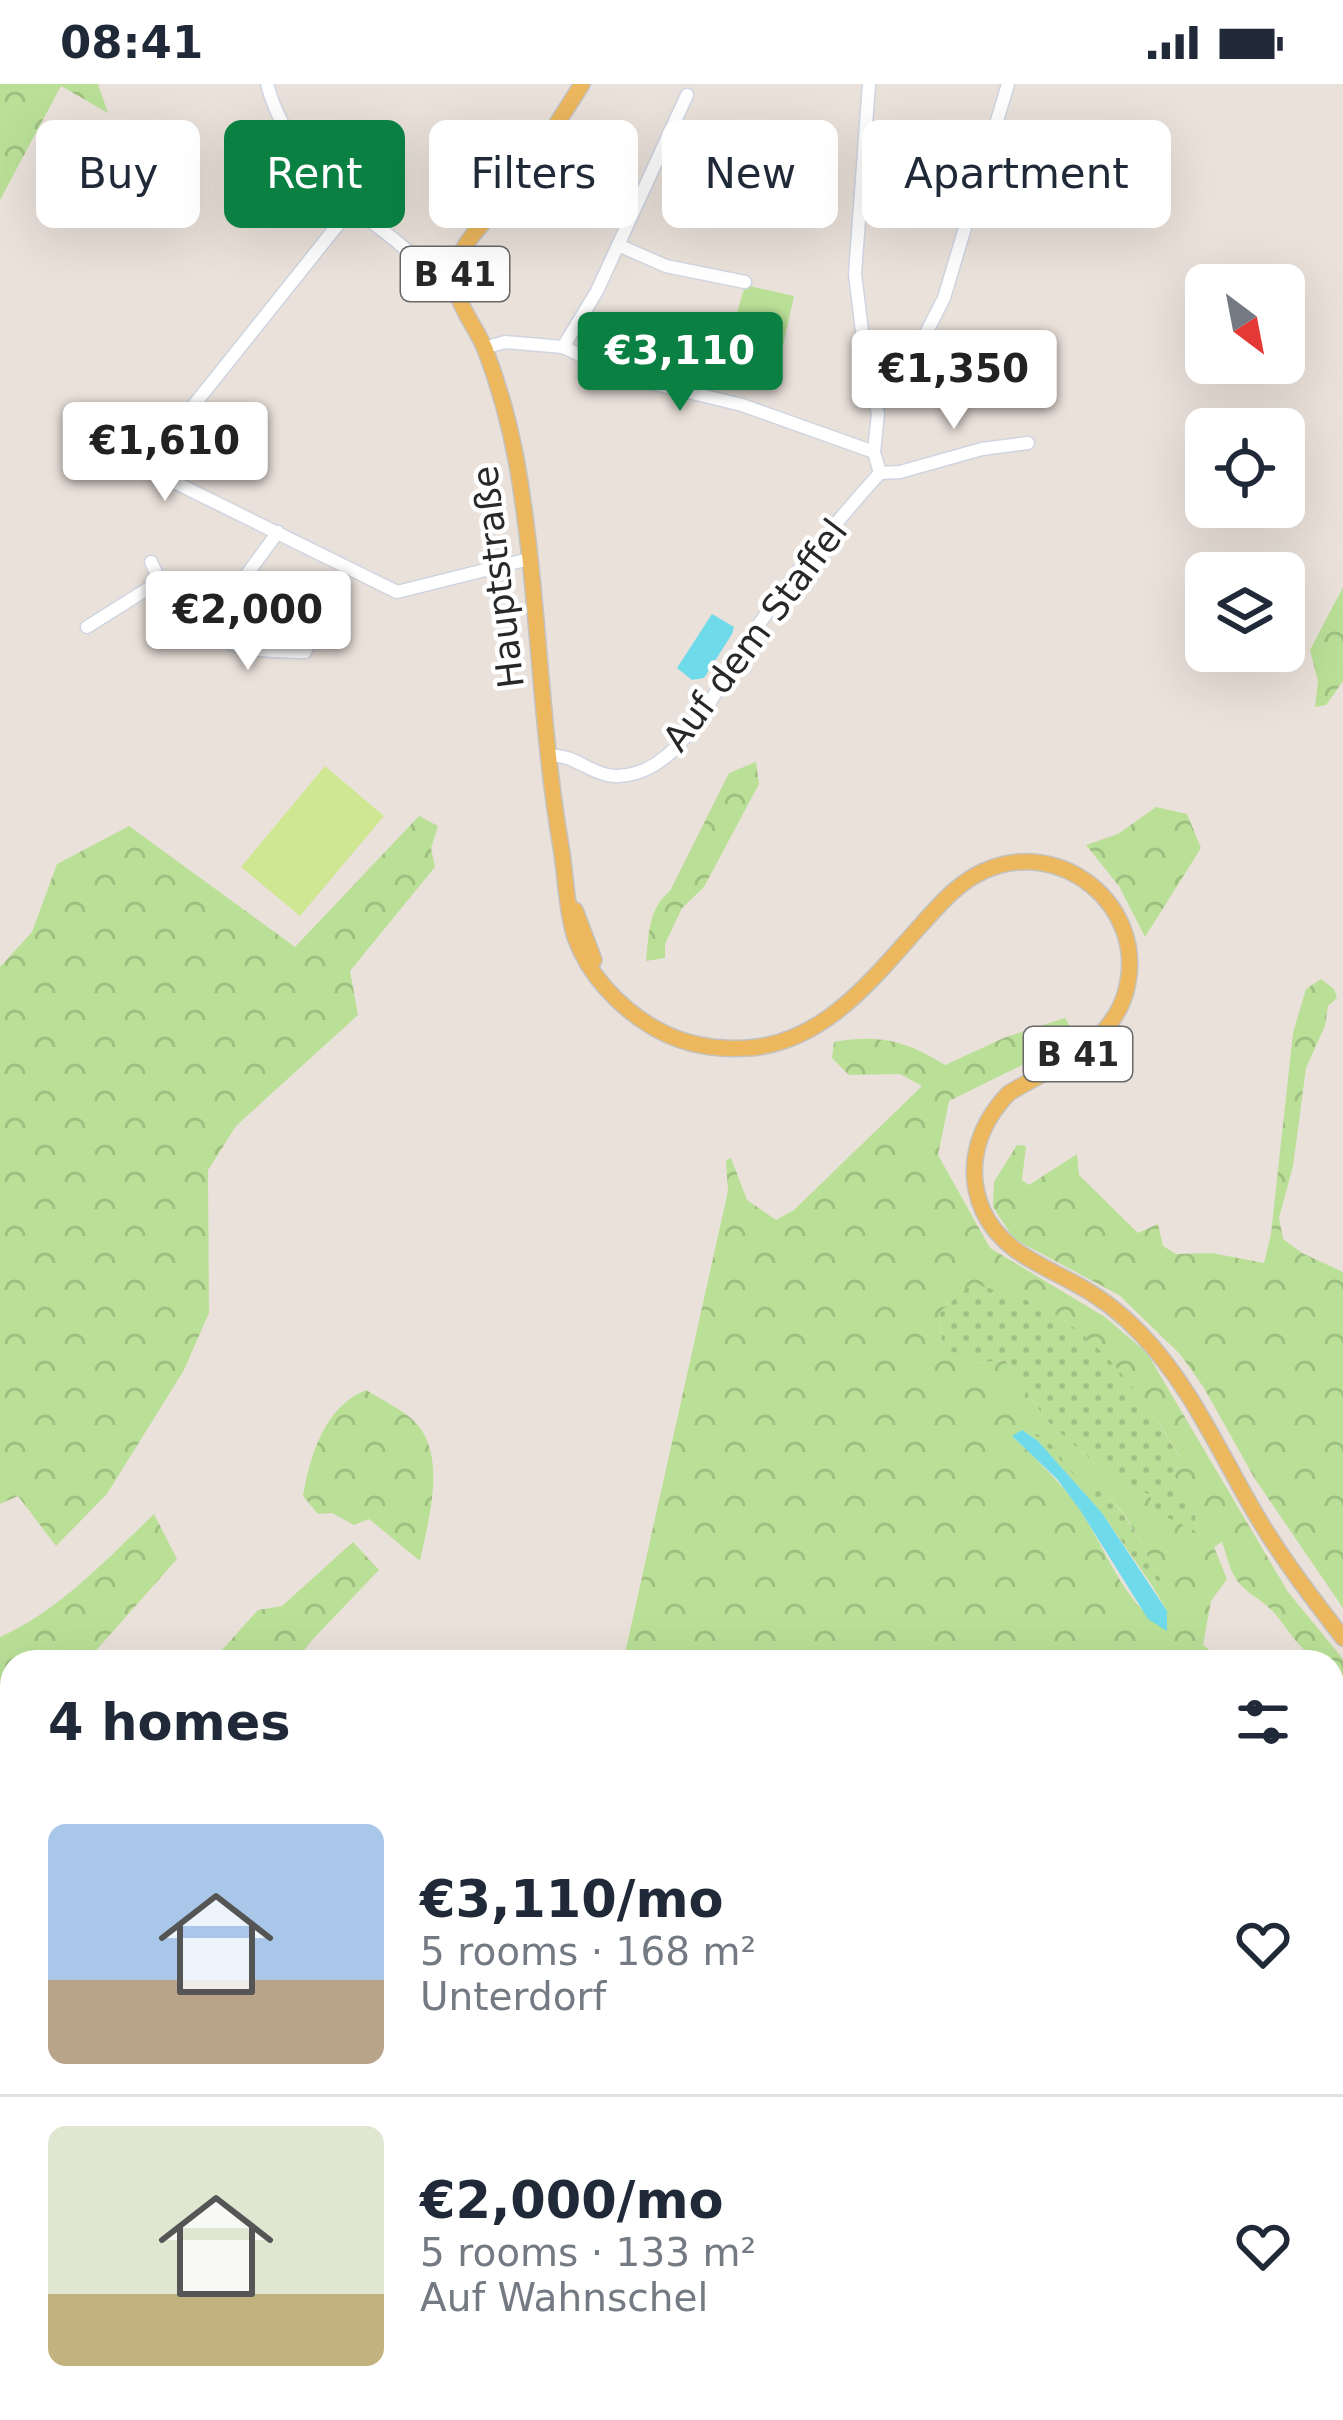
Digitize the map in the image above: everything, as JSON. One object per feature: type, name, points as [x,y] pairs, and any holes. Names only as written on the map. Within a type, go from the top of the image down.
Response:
[{"type":"main road","name":"B 41","points":[[455,276],[464,250],[514,188],[581,84]]},
{"type":"main road","name":"Hauptstraße","points":[[455,276],[460,301],[484,348],[516,458],[569,896],[577,941],[608,990],[632,1014],[667,1034],[715,1048],[758,1047],[800,1035],[834,1015],[939,905],[988,869],[1042,862],[1091,883],[1116,910],[1129,944],[1124,999],[1095,1041],[998,1105],[976,1149],[979,1198],[992,1226],[1012,1248],[1112,1307],[1158,1352],[1274,1543],[1343,1638]]},
{"type":"street","points":[[267,84],[283,120]]},
{"type":"street","points":[[869,84],[855,266],[864,355],[876,404],[874,452],[880,473],[1028,443]]},
{"type":"street","points":[[876,404],[922,341],[944,298],[1008,84]]},
{"type":"street","points":[[563,347],[618,245],[687,94]]},
{"type":"street","points":[[335,228],[154,457],[160,475],[397,592],[529,559]]},
{"type":"street","points":[[379,228],[429,268],[455,276]]},
{"type":"street","points":[[618,245],[666,266],[745,282]]},
{"type":"street","points":[[484,348],[506,343],[563,347],[626,377],[742,405],[874,452]]},
{"type":"street","name":"Auf dem Staffel","points":[[549,756],[567,757],[588,770],[620,776],[646,770],[664,757],[689,731],[749,638],[880,473]]},
{"type":"street","points":[[278,532],[206,630],[220,640],[254,650],[305,652],[312,635]]},
{"type":"street","points":[[151,562],[160,581],[209,626]]},
{"type":"street","points":[[87,627],[160,581]]},
{"type":"green space","points":[[0,84],[98,84],[108,113],[61,86],[43,120],[36,120],[36,133],[0,200]]},
{"type":"green space","points":[[745,285],[794,296],[783,345],[731,334]]},
{"type":"green space","points":[[1343,587],[1343,681],[1326,705],[1315,707],[1318,681],[1310,650]]},
{"type":"green space","points":[[756,762],[759,784],[704,887],[682,908],[665,944],[665,958],[646,961],[654,914],[729,773]]},
{"type":"green space","points":[[325,766],[384,816],[300,916],[241,867]]},
{"type":"green space","points":[[1156,807],[1187,814],[1201,848],[1145,937],[1119,886],[1086,845],[1118,834]]},
{"type":"green space","points":[[419,816],[438,826],[431,848],[435,867],[350,971],[358,1015],[236,1126],[208,1170],[209,1313],[184,1370],[107,1494],[56,1546],[18,1496],[0,1504],[0,967],[32,932],[57,864],[129,826],[295,947]]},
{"type":"green space","points":[[1321,979],[1337,998],[1328,1006],[1325,1026],[1306,1068],[1293,1166],[1279,1218],[1283,1239],[1343,1272],[1343,1608],[1255,1479],[1180,1354],[1119,1295],[1014,1239],[993,1207],[994,1182],[1017,1145],[1026,1146],[1022,1180],[1029,1185],[1077,1154],[1079,1175],[1138,1233],[1158,1224],[1163,1246],[1176,1254],[1212,1253],[1264,1263],[1293,1033],[1306,989]]},
{"type":"green space","points":[[1065,1018],[1077,1038],[949,1101],[938,1155],[990,1248],[1105,1317],[1147,1353],[1288,1592],[1336,1650],[1303,1649],[1274,1613],[1239,1583],[1222,1542],[1214,1547],[1227,1579],[1211,1601],[1203,1645],[1209,1650],[626,1650],[728,1191],[726,1160],[731,1158],[747,1200],[776,1220],[794,1210],[922,1086],[900,1074],[849,1075],[832,1058],[834,1042],[892,1041],[945,1065],[1006,1037]],"holes":[[[972,1283],[1043,1307],[1085,1336],[1153,1414],[1180,1457],[1174,1475],[1196,1512],[1195,1531],[1154,1511],[1150,1495],[1112,1479],[1046,1420],[1005,1360],[977,1363],[942,1347],[940,1312]],[[1022,1430],[1051,1445],[1078,1479],[1104,1493],[1122,1512],[1163,1583],[1153,1587],[1167,1611],[1167,1630],[1138,1606],[1071,1497],[1013,1437]]]},
{"type":"green space","points":[[972,1282],[1017,1296],[1065,1320],[1122,1373],[1180,1458],[1174,1475],[1196,1512],[1195,1532],[1154,1511],[1150,1495],[1112,1479],[1046,1420],[1005,1360],[977,1363],[942,1348],[940,1312]]},
{"type":"green space","points":[[366,1390],[415,1422],[431,1452],[433,1489],[420,1561],[369,1519],[354,1525],[332,1513],[318,1514],[303,1496],[315,1449],[330,1420]]},
{"type":"green space","points":[[1022,1430],[1042,1437],[1084,1483],[1110,1498],[1164,1584],[1153,1587],[1102,1513],[1038,1441]]},
{"type":"green space","points":[[154,1514],[177,1559],[96,1650],[0,1650],[0,1637],[42,1613]]},
{"type":"green space","points":[[353,1542],[379,1570],[304,1650],[222,1650],[258,1610],[282,1606]]},
{"type":"water","points":[[712,614],[734,627],[732,634],[704,678],[692,680],[677,668]]},
{"type":"water","points":[[1022,1430],[1038,1441],[1102,1513],[1167,1611],[1167,1631],[1148,1619],[1057,1479],[1012,1436]]}]
